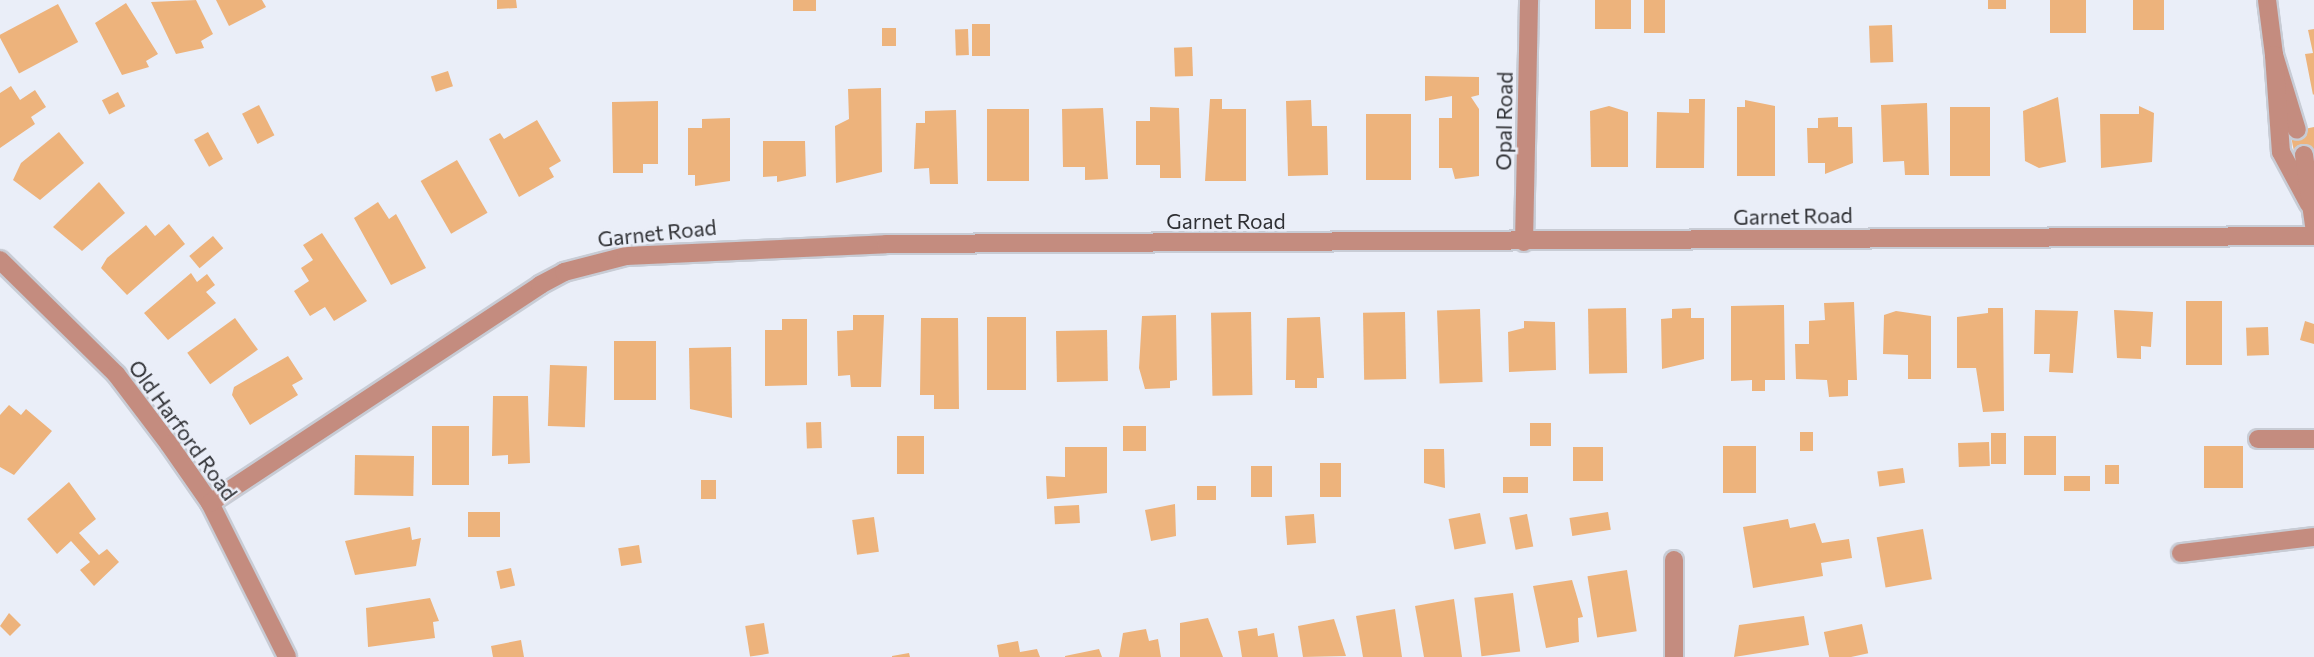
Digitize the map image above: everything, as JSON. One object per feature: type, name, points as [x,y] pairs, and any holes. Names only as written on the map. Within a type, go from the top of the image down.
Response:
[{"type":"street","name":"Opal Road","points":[[1524,243],[1529,0]]},
{"type":"street","points":[[2267,0],[2281,152],[2309,204]]},
{"type":"street","points":[[2274,55],[2297,130]]},
{"type":"street","points":[[2304,155],[2314,225]]},
{"type":"street","name":"Garnet Road","points":[[210,503],[540,285],[626,256],[886,244],[1524,243],[2314,236]]},
{"type":"street","name":"Old Harford Road","points":[[0,260],[116,374],[210,503],[287,657]]},
{"type":"street","points":[[2259,439],[2314,439]]},
{"type":"street","points":[[2181,553],[2314,537]]},
{"type":"street","points":[[1674,561],[1674,657]]},
{"type":"building","points":[[196,0],[213,34],[201,41],[204,48],[176,54],[151,2]]},
{"type":"building","points":[[216,0],[262,0],[266,7],[229,26]]},
{"type":"building","points":[[497,0],[516,0],[517,8],[497,9]]},
{"type":"building","points":[[793,0],[816,0],[816,11],[793,11]]},
{"type":"building","points":[[1595,0],[1631,0],[1631,29],[1595,29]]},
{"type":"building","points":[[1644,0],[1665,0],[1665,33],[1644,33]]},
{"type":"building","points":[[1988,0],[2006,0],[2006,9],[1988,9]]},
{"type":"building","points":[[2050,0],[2086,0],[2086,33],[2050,33]]},
{"type":"building","points":[[2133,0],[2164,0],[2164,30],[2133,30]]},
{"type":"building","points":[[126,3],[158,54],[146,61],[149,67],[122,75],[95,23]]},
{"type":"building","points":[[58,4],[78,42],[19,73],[0,35]]},
{"type":"building","points":[[972,24],[990,24],[990,56],[972,56]]},
{"type":"building","points":[[1892,25],[1893,62],[1870,63],[1869,26]]},
{"type":"building","points":[[882,28],[896,28],[896,46],[882,46]]},
{"type":"building","points":[[955,29],[968,29],[969,55],[956,55]]},
{"type":"building","points":[[2314,29],[2313,95],[2305,54],[2313,53],[2308,30]]},
{"type":"building","points":[[1192,47],[1193,76],[1175,77],[1174,48]]},
{"type":"building","points":[[448,71],[453,86],[436,92],[431,77]]},
{"type":"building","points":[[1425,76],[1479,77],[1479,95],[1471,97],[1479,109],[1479,176],[1455,179],[1452,168],[1439,168],[1439,118],[1452,118],[1452,96],[1425,101]]},
{"type":"building","points":[[11,86],[20,100],[35,90],[46,107],[31,117],[35,124],[0,148],[0,93]]},
{"type":"building","points":[[881,88],[882,172],[836,183],[835,126],[849,119],[848,89]]},
{"type":"building","points":[[118,92],[125,106],[109,114],[102,100]]},
{"type":"building","points":[[2058,97],[2066,162],[2039,168],[2025,161],[2023,111]]},
{"type":"building","points":[[1210,99],[1222,99],[1222,109],[1246,109],[1246,181],[1205,181]]},
{"type":"building","points":[[1689,99],[1705,99],[1704,168],[1656,168],[1657,112],[1689,113]]},
{"type":"building","points":[[1311,100],[1312,126],[1327,126],[1328,175],[1288,176],[1286,101]]},
{"type":"building","points":[[1745,100],[1775,106],[1775,176],[1737,176],[1737,107],[1745,107]]},
{"type":"building","points":[[658,101],[658,164],[643,164],[643,173],[613,173],[612,102]]},
{"type":"building","points":[[1927,103],[1929,175],[1905,175],[1904,161],[1883,162],[1881,105]]},
{"type":"building","points":[[259,105],[274,135],[258,144],[242,114]]},
{"type":"building","points":[[1609,106],[1628,112],[1628,167],[1591,167],[1590,111]]},
{"type":"building","points":[[2139,106],[2154,113],[2152,162],[2101,168],[2100,114],[2139,114]]},
{"type":"building","points":[[1150,107],[1179,108],[1181,178],[1160,178],[1160,165],[1136,165],[1136,121],[1150,121]]},
{"type":"building","points":[[1950,107],[1990,107],[1990,176],[1950,176]]},
{"type":"building","points":[[1103,108],[1108,179],[1085,180],[1085,167],[1063,167],[1062,109]]},
{"type":"building","points":[[987,109],[1029,109],[1029,181],[987,181]]},
{"type":"building","points":[[956,110],[958,184],[930,184],[929,168],[914,169],[916,123],[925,123],[925,111]]},
{"type":"building","points":[[1366,114],[1411,114],[1411,180],[1366,180]]},
{"type":"building","points":[[1838,117],[1838,127],[1852,127],[1853,163],[1825,174],[1825,163],[1808,163],[1807,128],[1818,128],[1818,118]]},
{"type":"building","points":[[730,118],[730,181],[695,186],[695,175],[688,175],[688,128],[702,128],[702,119]]},
{"type":"building","points":[[537,120],[561,161],[549,168],[554,177],[519,197],[489,139],[500,133],[504,139]]},
{"type":"building","points":[[2314,127],[2314,153],[2295,156],[2290,132]]},
{"type":"building","points":[[59,132],[84,163],[40,200],[13,180],[21,163]]},
{"type":"building","points":[[208,132],[223,159],[209,167],[194,140]]},
{"type":"building","points":[[763,141],[805,141],[806,176],[777,182],[777,176],[763,177]]},
{"type":"building","points":[[457,160],[488,213],[451,234],[421,181]]},
{"type":"building","points":[[99,182],[125,213],[82,251],[53,227]]},
{"type":"building","points":[[378,202],[389,219],[396,214],[426,268],[391,285],[354,218]]},
{"type":"building","points":[[169,224],[185,244],[127,295],[101,268],[107,258],[146,225],[155,236]]},
{"type":"building","points":[[322,233],[367,301],[334,321],[325,307],[310,316],[294,291],[309,281],[301,268],[313,260],[303,245]]},
{"type":"building","points":[[213,236],[223,248],[200,268],[189,256]]},
{"type":"building","points":[[191,273],[197,282],[207,274],[215,285],[206,292],[216,303],[168,340],[144,313]]},
{"type":"building","points":[[2186,301],[2222,301],[2222,365],[2186,365]]},
{"type":"building","points":[[1854,302],[1857,380],[1848,380],[1848,396],[1829,397],[1827,380],[1796,379],[1795,344],[1809,344],[1809,321],[1825,320],[1824,303]]},
{"type":"building","points":[[1784,305],[1785,380],[1765,380],[1765,391],[1752,391],[1752,380],[1731,381],[1731,306]]},
{"type":"building","points":[[1626,308],[1627,373],[1589,374],[1588,309]]},
{"type":"building","points":[[1691,308],[1691,318],[1704,318],[1704,359],[1662,369],[1661,319],[1672,318],[1672,309]]},
{"type":"building","points":[[1988,308],[2003,308],[2004,411],[1983,412],[1976,368],[1957,368],[1957,317],[1988,313]]},
{"type":"building","points":[[1480,309],[1483,382],[1440,383],[1437,311]]},
{"type":"building","points":[[2035,310],[2078,311],[2073,373],[2049,372],[2050,354],[2034,354]]},
{"type":"building","points":[[2114,310],[2153,312],[2151,347],[2141,346],[2141,359],[2117,358]]},
{"type":"building","points":[[1896,311],[1931,316],[1931,379],[1908,379],[1908,355],[1883,354],[1884,315]]},
{"type":"building","points":[[1251,312],[1252,395],[1212,396],[1211,313]]},
{"type":"building","points":[[1405,312],[1406,379],[1364,380],[1363,313]]},
{"type":"building","points":[[853,315],[884,315],[881,387],[851,387],[850,375],[838,376],[837,331],[853,330]]},
{"type":"building","points":[[1176,315],[1177,380],[1170,381],[1170,388],[1145,389],[1139,368],[1142,316]]},
{"type":"building","points":[[987,317],[1026,317],[1026,390],[987,390]]},
{"type":"building","points":[[1320,317],[1324,378],[1317,378],[1317,388],[1295,388],[1295,380],[1286,380],[1287,318]]},
{"type":"building","points":[[235,318],[258,350],[210,384],[187,353]]},
{"type":"building","points":[[921,318],[958,318],[959,409],[934,409],[934,395],[920,395]]},
{"type":"building","points":[[782,319],[807,319],[807,385],[765,386],[765,330],[782,330]]},
{"type":"building","points":[[1524,321],[1555,322],[1556,370],[1509,372],[1508,332],[1524,328]]},
{"type":"building","points":[[2305,321],[2314,324],[2314,344],[2300,340]]},
{"type":"building","points":[[2268,327],[2269,355],[2247,356],[2246,328]]},
{"type":"building","points":[[1107,330],[1108,381],[1057,382],[1056,331]]},
{"type":"building","points":[[614,341],[656,341],[656,400],[614,400]]},
{"type":"building","points":[[731,347],[732,418],[690,409],[689,348]]},
{"type":"building","points":[[288,356],[303,379],[292,385],[298,395],[250,425],[232,395],[234,387]]},
{"type":"building","points":[[550,365],[587,366],[585,427],[548,426]]},
{"type":"building","points":[[493,396],[528,396],[530,463],[508,464],[508,455],[492,456]]},
{"type":"building","points":[[9,405],[21,415],[26,409],[52,431],[14,475],[0,467],[0,415]]},
{"type":"building","points":[[821,422],[822,448],[807,449],[806,423]]},
{"type":"building","points":[[1530,423],[1551,423],[1551,446],[1530,446]]},
{"type":"building","points":[[432,426],[469,426],[469,485],[432,485]]},
{"type":"building","points":[[1123,426],[1146,426],[1146,451],[1123,451]]},
{"type":"building","points":[[1800,432],[1813,432],[1813,451],[1800,451]]},
{"type":"building","points":[[1991,433],[2006,433],[2006,464],[1991,464]]},
{"type":"building","points":[[897,436],[924,436],[924,474],[897,474]]},
{"type":"building","points":[[2024,436],[2056,436],[2056,475],[2024,475]]},
{"type":"building","points":[[1989,442],[1990,466],[1959,467],[1958,443]]},
{"type":"building","points":[[1723,446],[1756,446],[1756,493],[1723,493]]},
{"type":"building","points":[[2204,446],[2243,446],[2243,488],[2204,488]]},
{"type":"building","points":[[1065,447],[1107,447],[1107,493],[1047,499],[1046,476],[1065,477]]},
{"type":"building","points":[[1573,447],[1603,447],[1603,481],[1573,481]]},
{"type":"building","points":[[1424,449],[1444,449],[1445,488],[1424,483]]},
{"type":"building","points":[[355,455],[414,456],[413,496],[354,495]]},
{"type":"building","points":[[1320,463],[1341,463],[1341,497],[1320,497]]},
{"type":"building","points":[[2105,465],[2119,465],[2119,484],[2105,484]]},
{"type":"building","points":[[1251,466],[1272,466],[1272,497],[1251,497]]},
{"type":"building","points":[[1903,468],[1905,483],[1879,486],[1877,472]]},
{"type":"building","points":[[2064,476],[2090,476],[2090,491],[2064,491]]},
{"type":"building","points":[[1503,477],[1528,477],[1528,493],[1503,493]]},
{"type":"building","points":[[701,480],[716,480],[716,499],[701,499]]},
{"type":"building","points":[[69,482],[96,519],[79,533],[99,555],[107,549],[119,562],[94,586],[80,570],[90,562],[71,541],[57,554],[27,519]]},
{"type":"building","points":[[1197,486],[1216,486],[1216,500],[1197,500]]},
{"type":"building","points":[[1175,504],[1176,536],[1151,541],[1145,510]]},
{"type":"building","points":[[1079,505],[1080,523],[1055,524],[1054,506]]},
{"type":"building","points":[[468,512],[500,512],[500,537],[468,537]]},
{"type":"building","points":[[1608,512],[1611,530],[1572,536],[1569,518]]},
{"type":"building","points":[[1480,513],[1486,543],[1455,550],[1449,519]]},
{"type":"building","points":[[1314,514],[1316,543],[1287,545],[1285,516]]},
{"type":"building","points":[[1527,514],[1533,546],[1516,550],[1509,517]]},
{"type":"building","points":[[874,517],[879,552],[857,555],[852,520]]},
{"type":"building","points":[[1788,519],[1790,528],[1815,523],[1822,543],[1849,539],[1852,558],[1821,563],[1823,576],[1753,588],[1743,527]]},
{"type":"building","points":[[410,527],[412,540],[421,538],[416,566],[355,575],[345,541]]},
{"type":"building","points":[[1923,529],[1932,579],[1886,587],[1877,537]]},
{"type":"building","points":[[639,545],[642,563],[621,566],[618,548]]},
{"type":"building","points":[[511,568],[515,586],[500,589],[496,571]]},
{"type":"building","points":[[1627,570],[1637,631],[1597,637],[1587,576]]},
{"type":"building","points":[[1572,580],[1583,617],[1578,618],[1579,642],[1546,648],[1533,586]]},
{"type":"building","points":[[1513,593],[1520,652],[1481,656],[1474,598]]},
{"type":"building","points":[[430,598],[439,621],[433,622],[435,638],[368,647],[366,608]]},
{"type":"building","points":[[1454,599],[1462,657],[1424,657],[1415,606]]},
{"type":"building","points":[[1395,609],[1402,657],[1363,657],[1356,616]]},
{"type":"building","points":[[9,613],[21,625],[10,636],[0,626]]},
{"type":"building","points":[[1804,616],[1809,645],[1734,657],[1739,625]]},
{"type":"building","points":[[1208,618],[1223,657],[1180,657],[1180,623]]},
{"type":"building","points":[[1334,619],[1346,656],[1303,657],[1298,626]]},
{"type":"building","points":[[764,623],[769,654],[750,657],[745,626]]},
{"type":"building","points":[[1862,624],[1868,653],[1829,657],[1824,632]]},
{"type":"building","points":[[1257,628],[1258,636],[1274,633],[1278,657],[1242,657],[1238,631]]},
{"type":"building","points":[[1146,629],[1149,641],[1158,639],[1161,657],[1119,657],[1123,633]]},
{"type":"building","points":[[521,640],[524,657],[493,657],[491,646]]},
{"type":"building","points":[[1018,641],[1020,652],[1037,649],[1040,657],[999,657],[997,645]]},
{"type":"building","points":[[1099,649],[1102,657],[1065,657],[1065,656]]},
{"type":"building","points":[[909,653],[910,657],[892,657],[892,656]]}]
